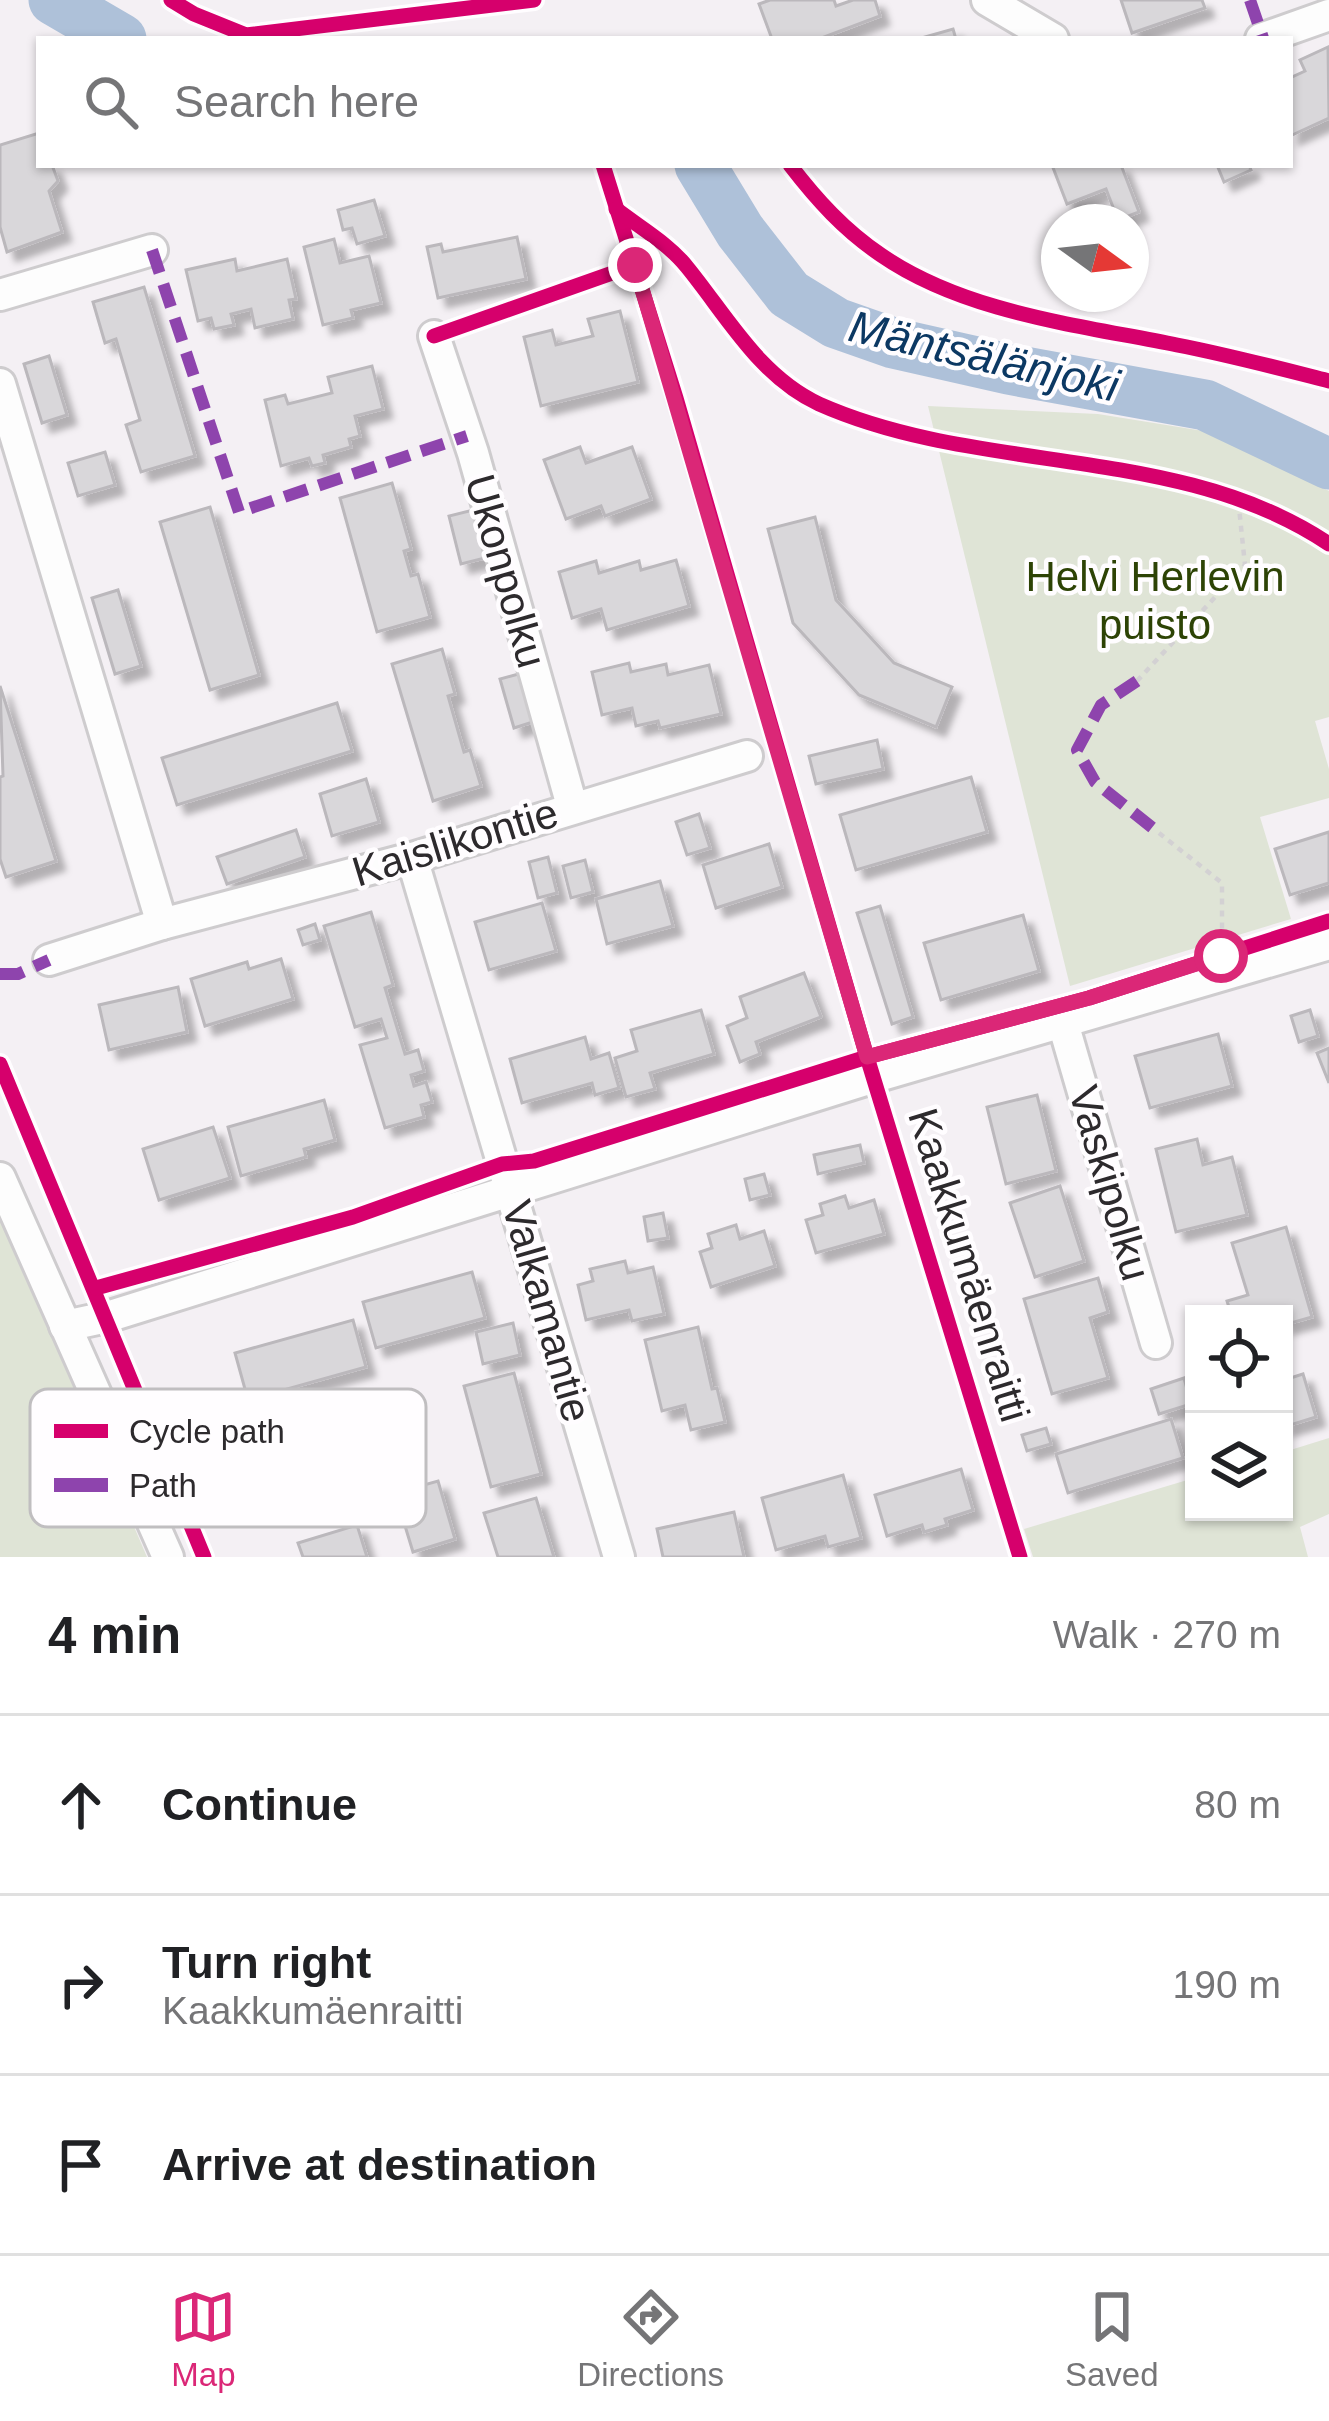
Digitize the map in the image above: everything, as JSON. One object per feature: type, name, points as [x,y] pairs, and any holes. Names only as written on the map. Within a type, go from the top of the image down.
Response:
[{"type":"street","points":[[987,0],[1048,36]]},
{"type":"street","points":[[1270,36],[1329,15]]},
{"type":"street","points":[[0,295],[152,250]]},
{"type":"street","name":"Ukonpolku","points":[[434,336],[473,453],[572,806]]},
{"type":"street","points":[[0,384],[162,924]]},
{"type":"street","name":"Kaislikontie","points":[[50,960],[162,924],[412,858],[747,756]]},
{"type":"street","name":"Valkamantie","points":[[412,858],[619,1557]]},
{"type":"street","points":[[65,1326],[852,1084],[1329,944]]},
{"type":"street","name":"Vaskipolku","points":[[1063,1023],[1156,1343]]},
{"type":"street","points":[[0,1178],[93,1389]]},
{"type":"street","points":[[155,1527],[168,1557]]},
{"type":"path","points":[[1136,681],[1245,565],[1246,501],[1216,493]]},
{"type":"path","points":[[1159,832],[1222,883],[1221,956],[1243,949]]},
{"type":"green space","name":"Helvi Herlevin puisto","points":[[928,406],[1098,414],[1216,433],[1329,491],[1329,717],[1315,721],[1329,769],[1329,798],[1260,817],[1291,919],[1070,986]]},
{"type":"green space","points":[[0,1213],[75,1389],[30,1389],[30,1527],[134,1527],[147,1557],[0,1557]]},
{"type":"green space","points":[[1329,1438],[1329,1514],[1300,1527],[1308,1557],[1033,1557],[1024,1529],[1185,1481],[1185,1521],[1293,1521],[1293,1449]]},
{"type":"building","points":[[834,0],[836,6],[875,0],[880,16],[827,36],[771,36],[759,4]]},
{"type":"building","points":[[1121,0],[1202,0],[1205,8],[1132,33]]},
{"type":"building","points":[[953,29],[955,36],[928,36]]},
{"type":"building","points":[[1328,47],[1329,118],[1293,135],[1293,77],[1305,71],[1300,60]]},
{"type":"building","points":[[36,134],[36,168],[53,168],[58,181],[49,191],[62,232],[7,252],[0,227],[0,145]]},
{"type":"building","points":[[1053,168],[1122,168],[1136,204],[1112,204],[1106,189],[1067,204]]},
{"type":"building","points":[[1218,168],[1250,168],[1251,170],[1224,182]]},
{"type":"building","points":[[374,200],[385,236],[357,244],[352,228],[343,230],[338,210]]},
{"type":"building","points":[[517,237],[526,279],[438,298],[427,247],[441,244],[443,252]]},
{"type":"building","points":[[334,239],[340,263],[369,256],[381,303],[351,310],[353,318],[323,325],[304,247]]},
{"type":"building","points":[[235,259],[237,271],[287,259],[296,299],[289,300],[293,319],[255,328],[251,309],[231,314],[234,325],[214,329],[211,318],[198,321],[186,270]]},
{"type":"building","points":[[144,287],[195,456],[141,472],[126,425],[140,420],[116,339],[105,343],[93,302]]},
{"type":"building","points":[[620,311],[638,382],[541,406],[524,337],[552,330],[556,345],[593,336],[588,319]]},
{"type":"building","points":[[49,356],[67,415],[42,423],[24,364]]},
{"type":"building","points":[[372,366],[383,409],[355,416],[360,436],[349,439],[351,447],[323,455],[325,463],[312,466],[309,458],[281,466],[265,400],[285,395],[288,404],[332,393],[328,377]]},
{"type":"building","points":[[580,447],[586,463],[632,447],[651,499],[605,516],[601,506],[566,519],[544,460]]},
{"type":"building","points":[[105,452],[115,485],[78,496],[68,463]]},
{"type":"building","points":[[392,483],[411,549],[404,551],[411,576],[418,574],[430,617],[377,632],[340,498]]},
{"type":"building","points":[[210,507],[259,675],[210,690],[160,522]]},
{"type":"building","points":[[473,510],[485,558],[461,564],[449,516]]},
{"type":"building","points":[[815,517],[836,600],[894,663],[952,687],[936,727],[859,695],[793,623],[768,529]]},
{"type":"building","points":[[676,560],[689,606],[607,630],[601,609],[572,618],[559,572],[596,561],[599,573],[639,561],[641,570]]},
{"type":"building","points":[[118,590],[141,666],[115,674],[92,598]]},
{"type":"building","points":[[442,649],[455,694],[448,696],[464,752],[470,750],[481,786],[433,801],[392,664]]},
{"type":"building","points":[[629,663],[631,672],[666,664],[668,675],[709,665],[721,714],[660,728],[658,721],[636,726],[632,708],[602,715],[592,672]]},
{"type":"building","points":[[522,673],[536,721],[514,728],[500,679]]},
{"type":"building","points":[[0,686],[56,861],[6,877],[0,859]]},
{"type":"building","points":[[337,703],[352,751],[177,805],[162,758]]},
{"type":"building","points":[[877,740],[883,769],[816,784],[809,756]]},
{"type":"building","points":[[971,777],[987,832],[856,870],[840,815]]},
{"type":"building","points":[[366,779],[379,822],[332,836],[320,794]]},
{"type":"building","points":[[699,814],[710,848],[687,855],[676,822]]},
{"type":"building","points":[[296,830],[305,857],[227,884],[217,857]]},
{"type":"building","points":[[1329,832],[1329,883],[1290,895],[1275,849]]},
{"type":"building","points":[[769,844],[782,887],[716,908],[703,865]]},
{"type":"building","points":[[548,857],[557,893],[538,898],[529,862]]},
{"type":"building","points":[[585,860],[593,892],[571,898],[563,866]]},
{"type":"building","points":[[660,881],[673,926],[607,944],[596,899]]},
{"type":"building","points":[[542,903],[556,951],[489,970],[475,922]]},
{"type":"building","points":[[880,906],[913,1017],[892,1024],[857,913]]},
{"type":"building","points":[[371,912],[393,985],[385,988],[405,1054],[418,1050],[424,1071],[411,1075],[414,1086],[426,1082],[432,1102],[421,1105],[424,1117],[385,1128],[360,1045],[387,1038],[381,1019],[355,1027],[324,926]]},
{"type":"building","points":[[1023,915],[1039,971],[941,1000],[924,943]]},
{"type":"building","points":[[315,924],[320,940],[303,945],[298,930]]},
{"type":"building","points":[[281,959],[293,999],[205,1026],[191,979],[247,962],[249,969]]},
{"type":"building","points":[[804,973],[821,1017],[756,1042],[760,1054],[740,1062],[727,1026],[747,1018],[740,997]]},
{"type":"building","points":[[178,987],[187,1032],[109,1050],[99,1005]]},
{"type":"building","points":[[701,1010],[714,1054],[650,1073],[655,1089],[626,1097],[615,1058],[637,1051],[631,1030]]},
{"type":"building","points":[[1310,1010],[1318,1036],[1299,1042],[1291,1016]]},
{"type":"building","points":[[1218,1034],[1232,1086],[1150,1108],[1135,1056]]},
{"type":"building","points":[[585,1037],[591,1059],[609,1053],[619,1088],[595,1095],[592,1083],[522,1103],[510,1059]]},
{"type":"building","points":[[1329,1048],[1329,1083],[1317,1053]]},
{"type":"building","points":[[1037,1095],[1056,1171],[1006,1184],[987,1107]]},
{"type":"building","points":[[324,1100],[335,1140],[304,1149],[306,1157],[241,1176],[228,1127]]},
{"type":"building","points":[[213,1127],[230,1178],[159,1200],[143,1149]]},
{"type":"building","points":[[1197,1139],[1203,1165],[1232,1157],[1247,1215],[1176,1232],[1156,1149]]},
{"type":"building","points":[[860,1145],[864,1163],[818,1174],[814,1155]]},
{"type":"building","points":[[764,1174],[770,1195],[750,1200],[745,1179]]},
{"type":"building","points":[[1060,1186],[1084,1261],[1035,1277],[1010,1203]]},
{"type":"building","points":[[845,1196],[849,1208],[874,1200],[884,1234],[816,1253],[806,1220],[823,1215],[820,1204]]},
{"type":"building","points":[[663,1213],[668,1238],[648,1241],[644,1217]]},
{"type":"building","points":[[736,1225],[740,1239],[764,1231],[775,1266],[711,1287],[700,1252],[712,1248],[708,1234]]},
{"type":"building","points":[[1286,1227],[1312,1317],[1293,1322],[1293,1305],[1228,1305],[1227,1301],[1248,1295],[1232,1243]]},
{"type":"building","points":[[625,1261],[628,1273],[653,1267],[664,1314],[632,1321],[629,1310],[586,1320],[578,1285],[593,1281],[590,1269]]},
{"type":"building","points":[[472,1272],[485,1318],[376,1348],[363,1302]]},
{"type":"building","points":[[1098,1278],[1108,1312],[1090,1318],[1108,1378],[1052,1394],[1024,1299]]},
{"type":"building","points":[[353,1320],[366,1367],[287,1389],[245,1389],[235,1353]]},
{"type":"building","points":[[513,1323],[520,1355],[483,1364],[476,1332]]},
{"type":"building","points":[[698,1327],[725,1422],[691,1430],[685,1405],[662,1411],[645,1340]]},
{"type":"building","points":[[514,1373],[541,1474],[491,1487],[464,1386]]},
{"type":"building","points":[[1303,1374],[1316,1417],[1293,1424],[1293,1413],[1293,1377]]},
{"type":"building","points":[[1184,1378],[1185,1406],[1159,1414],[1151,1389]]},
{"type":"building","points":[[1171,1419],[1183,1458],[1068,1493],[1056,1454]]},
{"type":"building","points":[[1046,1428],[1051,1444],[1027,1451],[1022,1435]]},
{"type":"building","points":[[961,1469],[973,1510],[924,1532],[922,1525],[887,1536],[875,1495]]},
{"type":"building","points":[[843,1475],[861,1538],[828,1547],[825,1536],[776,1550],[762,1498]]},
{"type":"building","points":[[438,1481],[455,1539],[413,1552],[405,1527],[426,1527],[426,1484]]},
{"type":"building","points":[[536,1498],[554,1557],[498,1557],[484,1513]]},
{"type":"building","points":[[734,1512],[744,1557],[663,1557],[657,1529]]},
{"type":"building","points":[[358,1527],[367,1557],[303,1557],[298,1543]]},
{"type":"waterway","name":"Mäntsälänjoki","points":[[54,0],[116,36]]},
{"type":"waterway","name":"Mäntsälänjoki","points":[[702,168],[740,231],[789,294],[836,323],[893,343],[1008,369],[1205,405],[1329,464]]},
{"type":"marked path","points":[[1250,0],[1262,36]]},
{"type":"marked path","points":[[152,250],[239,512],[467,436]]},
{"type":"marked path","points":[[1137,681],[1101,705],[1077,750],[1095,782],[1159,833]]},
{"type":"marked path","points":[[0,974],[18,974],[49,960]]},
{"type":"cycle path","points":[[171,0],[246,35],[534,0]]},
{"type":"cycle path","name":"Kaakkumäenraitti","points":[[604,168],[1020,1557]]},
{"type":"cycle path","points":[[792,168],[832,214],[868,245],[949,291],[1024,314],[1329,381]]},
{"type":"cycle path","points":[[616,209],[680,259],[761,361],[819,404],[881,427],[946,442],[1144,474],[1209,490],[1271,512],[1329,544]]},
{"type":"cycle path","points":[[434,336],[635,265]]},
{"type":"cycle path","points":[[96,1288],[353,1217],[502,1164],[534,1161],[867,1057],[1089,998],[1329,921]]},
{"type":"cycle path","points":[[0,1064],[134,1389]]},
{"type":"cycle path","points":[[192,1527],[204,1557]]},
{"type":"route","points":[[635,265],[867,1057],[1089,998],[1221,956]]}]
